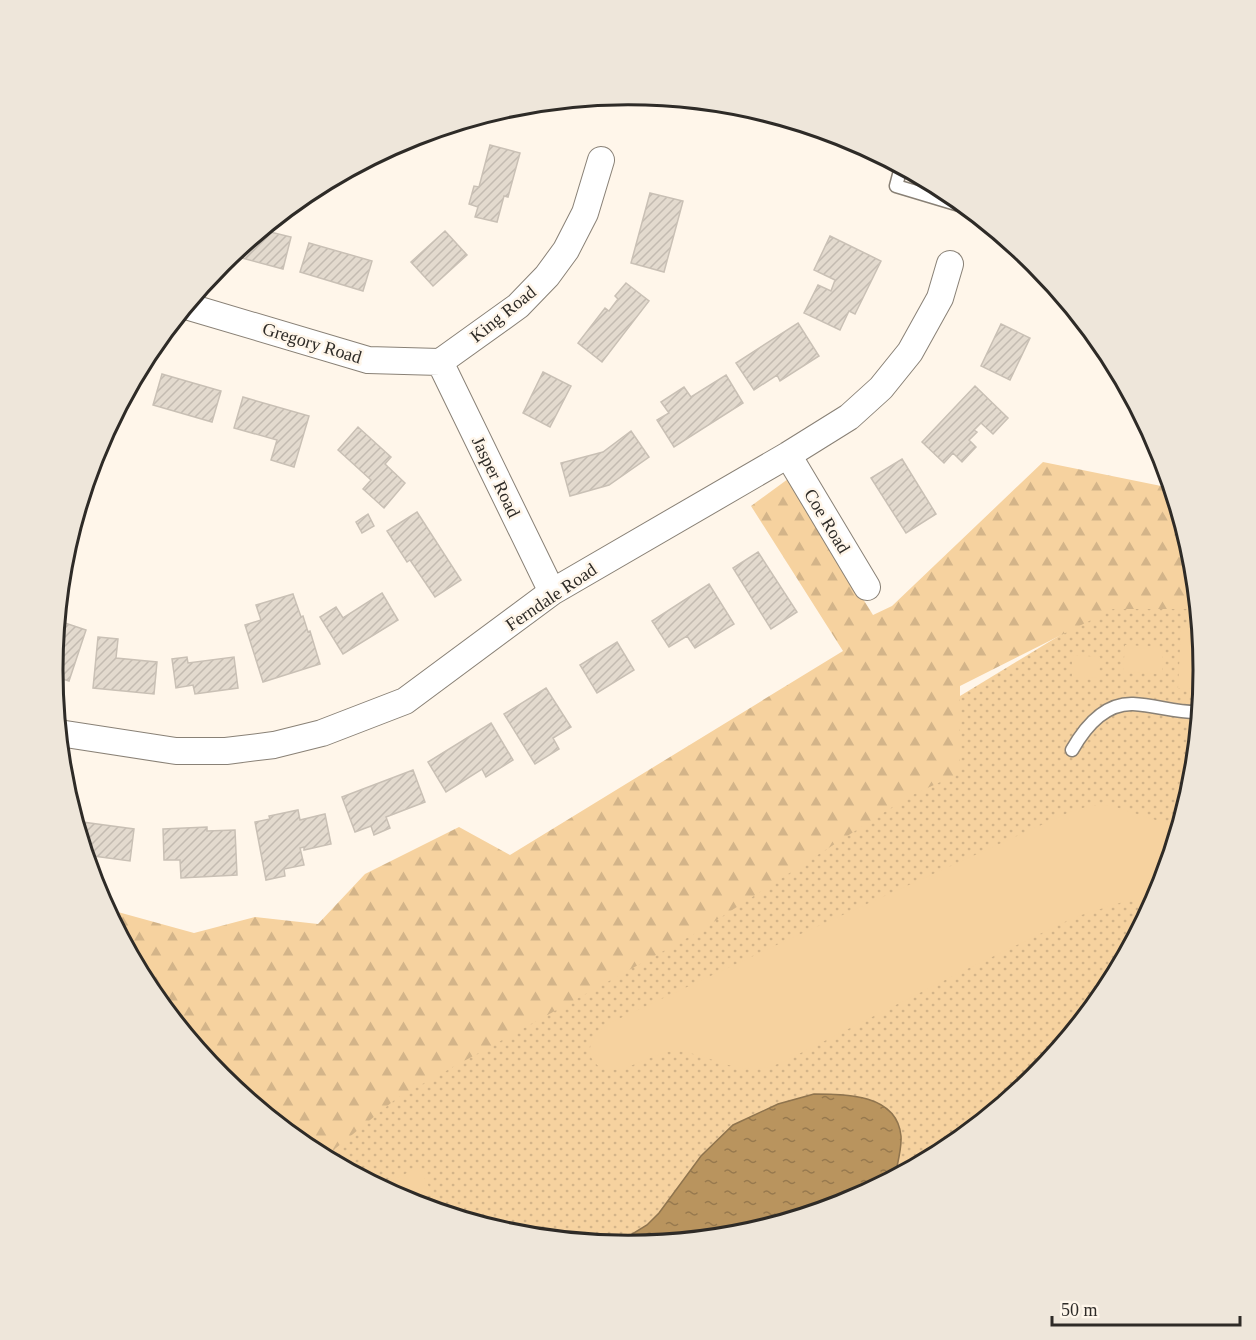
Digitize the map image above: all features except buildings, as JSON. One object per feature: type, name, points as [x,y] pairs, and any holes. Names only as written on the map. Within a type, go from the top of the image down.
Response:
[{"type":"street","name":"King Road","points":[[440,363],[518,306],[547,276],[566,250],[585,213],[601,160]]},
{"type":"street","name":"Ferndale Road","points":[[67,734],[176,752],[225,751],[274,745],[322,733],[405,701],[552,592],[849,417],[881,388],[910,352],[940,298],[950,264]]},
{"type":"street","name":"Gregory Road","points":[[194,308],[368,360],[440,363]]},
{"type":"street","name":"Jasper Road","points":[[440,363],[552,592]]},
{"type":"street","name":"Coe Road","points":[[788,455],[867,587]]},
{"type":"lane","points":[[899,175],[896,186],[941,200]]},
{"type":"lane","points":[[1072,750],[1089,725],[1103,713],[1117,706],[1132,704],[1191,712]]},
{"type":"green space","points":[[1043,462],[1162,486],[1182,560],[1189,609],[1113,609],[960,686],[960,773],[908,797],[698,932],[397,1098],[332,1151],[255,1095],[203,1043],[158,984],[117,912],[194,933],[255,917],[318,924],[365,874],[459,827],[510,855],[843,651],[751,506],[788,479],[873,615],[892,606]]},
{"type":"green space","points":[[1182,561],[1192,633],[1192,707],[1188,744],[1174,816],[1150,886],[1135,920],[1098,984],[1053,1043],[1001,1095],[942,1140],[878,1177],[810,1205],[774,1216],[702,1230],[665,1234],[591,1234],[554,1230],[482,1216],[412,1192],[345,1159],[314,1140],[276,1112]]},
{"type":"green space","points":[[1181,628],[1192,629],[1192,689],[1178,688]]},
{"type":"green space","points":[[1125,645],[1163,647],[1162,674],[1123,672]]},
{"type":"green space","points":[[1072,655],[1100,657],[1099,678],[1072,677]]},
{"type":"green space","points":[[1109,805],[1171,825],[1143,902],[1126,901],[1075,917],[781,1063],[767,1067],[749,1069],[678,1051],[668,1052],[614,1070],[604,1069],[591,1057],[591,1043],[610,1023],[1072,811],[1090,806]]},
{"type":"green space","points":[[419,1167],[432,1193],[424,1197],[391,1181]]},
{"type":"water","points":[[814,1094],[855,1096],[880,1104],[897,1122],[901,1136],[897,1166],[844,1192],[774,1216],[702,1230],[631,1235],[647,1225],[659,1213],[701,1156],[733,1125],[778,1104]]}]
